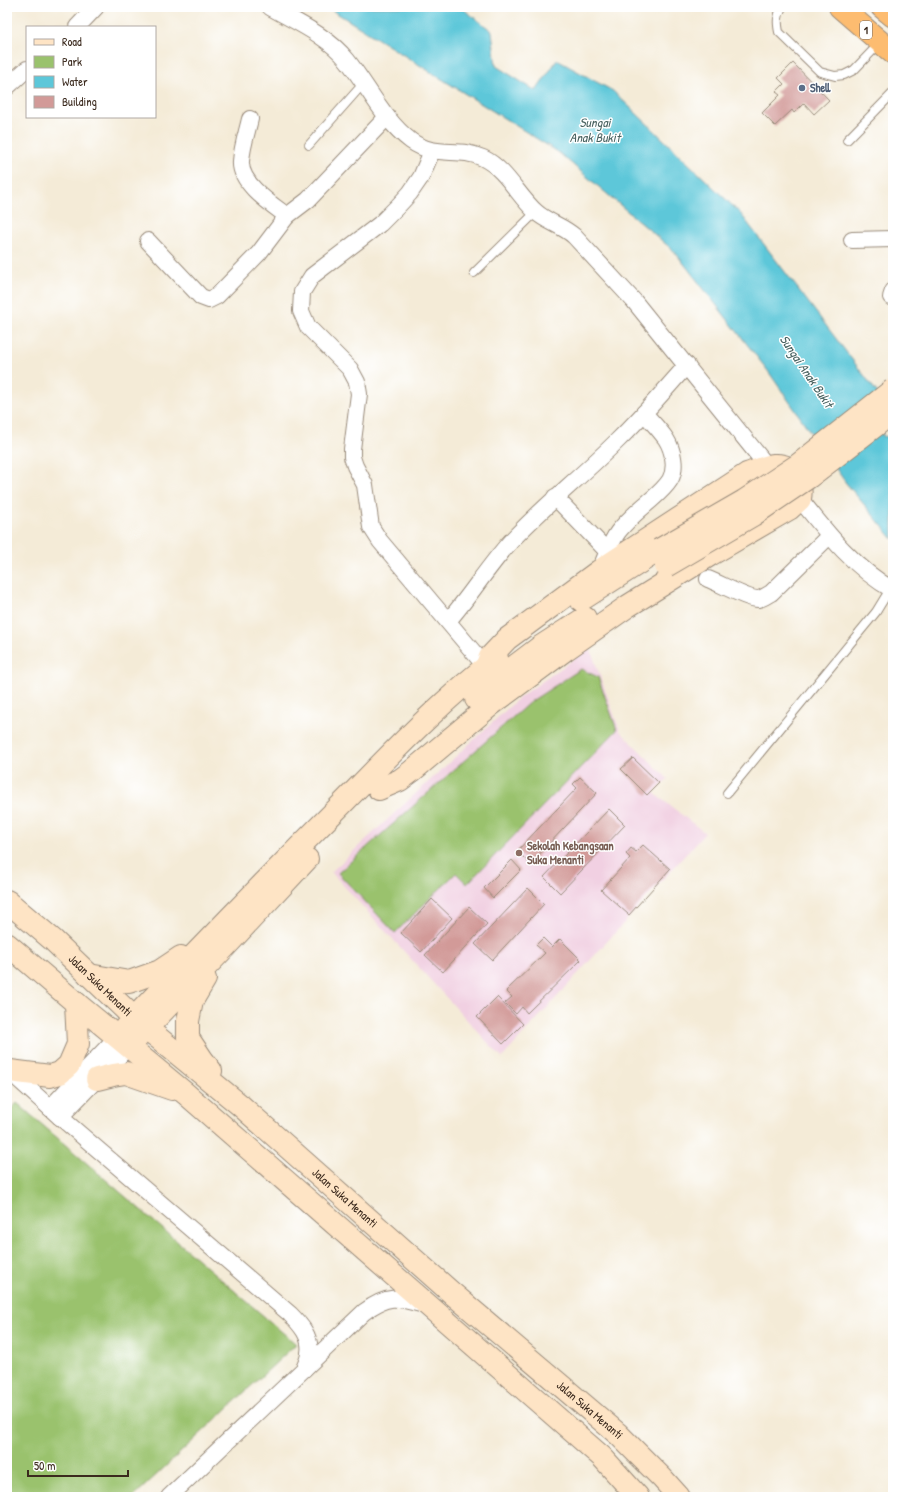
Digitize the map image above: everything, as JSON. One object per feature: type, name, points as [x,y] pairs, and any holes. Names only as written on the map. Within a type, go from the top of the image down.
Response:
[{"type":"highway","name":"1","points":[[840,7],[887,48]]},
{"type":"highway","name":"1","points":[[882,7],[893,16]]},
{"type":"street","points":[[78,26],[96,7]]},
{"type":"street","points":[[270,7],[311,31],[334,48],[346,60],[387,117],[410,140],[425,149],[432,151],[471,153],[488,160],[536,212],[545,219],[568,230],[634,301],[768,466]]},
{"type":"street","points":[[7,87],[26,70]]},
{"type":"street","points":[[148,241],[201,297],[209,300],[217,296],[259,253],[287,216],[308,200],[387,117]]},
{"type":"street","points":[[250,119],[241,162],[241,172],[253,187],[287,216]]},
{"type":"street","points":[[432,151],[421,177],[410,193],[398,206],[380,224],[312,276],[302,292],[301,311],[308,327],[350,369],[357,382],[359,394],[352,449],[355,466],[365,485],[372,527],[380,541],[486,667]]},
{"type":"street","points":[[852,240],[893,239]]},
{"type":"street","points":[[448,621],[470,594],[498,555],[555,497],[617,441],[687,365]]},
{"type":"street","points":[[89,975],[129,982],[160,971],[218,942],[469,705],[511,669],[540,647],[618,596],[663,558],[798,465],[893,390]]},
{"type":"street","points":[[55,1113],[218,942],[396,750],[486,667],[554,617],[663,558],[753,515],[809,477],[893,412]]},
{"type":"street","points":[[603,561],[611,542],[618,532],[638,511],[665,487],[671,479],[673,472],[671,448],[665,438],[644,413]]},
{"type":"street","points":[[379,789],[400,780],[492,704],[565,650],[616,615],[710,555],[789,510],[800,499],[801,485],[798,478],[794,472],[782,466],[768,466],[747,474],[603,561],[507,639],[490,657],[486,667]]},
{"type":"street","points":[[555,497],[603,561]]},
{"type":"street","points":[[800,499],[829,536],[864,569],[891,590]]},
{"type":"street","points":[[708,579],[750,598],[764,598],[829,536]]},
{"type":"street","name":"Jalan Suka Menanti","points":[[7,902],[53,940],[141,1023],[240,1105],[453,1294],[618,1434],[679,1497]]},
{"type":"street","points":[[218,942],[192,1001],[188,1021],[188,1038],[202,1059],[240,1105]]},
{"type":"street","name":"Jalan Suka Menanti","points":[[7,944],[186,1094],[602,1457],[638,1497]]},
{"type":"street","points":[[50,1076],[60,1073],[69,1065],[76,1052],[79,1035],[76,1003]]},
{"type":"street","points":[[8,1070],[68,1078],[88,1078],[126,1073],[186,1094]]},
{"type":"street","points":[[8,1070],[55,1113],[296,1319],[301,1325],[308,1339],[310,1353],[304,1369]]},
{"type":"street","points":[[169,1497],[350,1324],[376,1303],[388,1299],[402,1298],[428,1306]]},
{"type":"lane","points":[[782,7],[778,14],[777,23],[779,32],[820,72],[835,76],[844,75],[887,48]]},
{"type":"lane","points":[[310,145],[364,84]]},
{"type":"lane","points":[[847,140],[893,93]]},
{"type":"lane","points":[[474,273],[536,212]]},
{"type":"lane","points":[[727,793],[876,612],[891,590]]},
{"type":"shaded area","name":"Sekolah Kebangsaan Suka Menanti","points":[[590,648],[620,731],[668,779],[654,793],[705,833],[502,1058],[331,872],[520,697]]},
{"type":"green space","points":[[581,669],[598,677],[617,730],[467,884],[456,873],[395,933],[338,873],[530,702]]},
{"type":"green space","points":[[17,1103],[296,1344],[133,1497],[7,1497],[7,1113]]},
{"type":"water","name":"Sungai Anak Bukit","points":[[327,7],[462,7],[492,31],[496,66],[536,91],[557,60],[613,91],[740,213],[886,404],[878,417],[883,436],[893,438],[893,539],[846,483],[768,371],[674,251],[558,152]]},
{"type":"building","points":[[793,63],[829,100],[814,114],[804,103],[794,113],[792,110],[775,126],[762,113],[780,95],[776,92],[784,84],[778,78]]},
{"type":"building","points":[[633,758],[659,783],[647,795],[621,769]]},
{"type":"building","points":[[580,777],[597,793],[530,864],[517,851],[577,788],[573,784]]},
{"type":"building","points":[[609,809],[625,825],[560,893],[544,877]]},
{"type":"building","points":[[643,845],[670,869],[629,915],[601,890],[630,858],[626,854],[631,848],[636,852]]},
{"type":"building","points":[[512,860],[521,870],[493,898],[484,888]]},
{"type":"building","points":[[528,888],[544,904],[492,960],[475,944]]},
{"type":"building","points":[[432,899],[452,918],[421,952],[401,933]]},
{"type":"building","points":[[469,907],[487,924],[443,972],[425,955]]},
{"type":"building","points":[[543,938],[552,947],[560,939],[581,960],[527,1013],[522,1007],[516,1014],[505,1003],[512,997],[506,991],[545,953],[536,945]]},
{"type":"building","points":[[497,997],[523,1024],[503,1044],[477,1017]]},
{"type":"place","name":"Shell","points":[[802,88]]},
{"type":"place","name":"Sekolah Kebangsaan Suka Menanti","points":[[519,853]]}]
